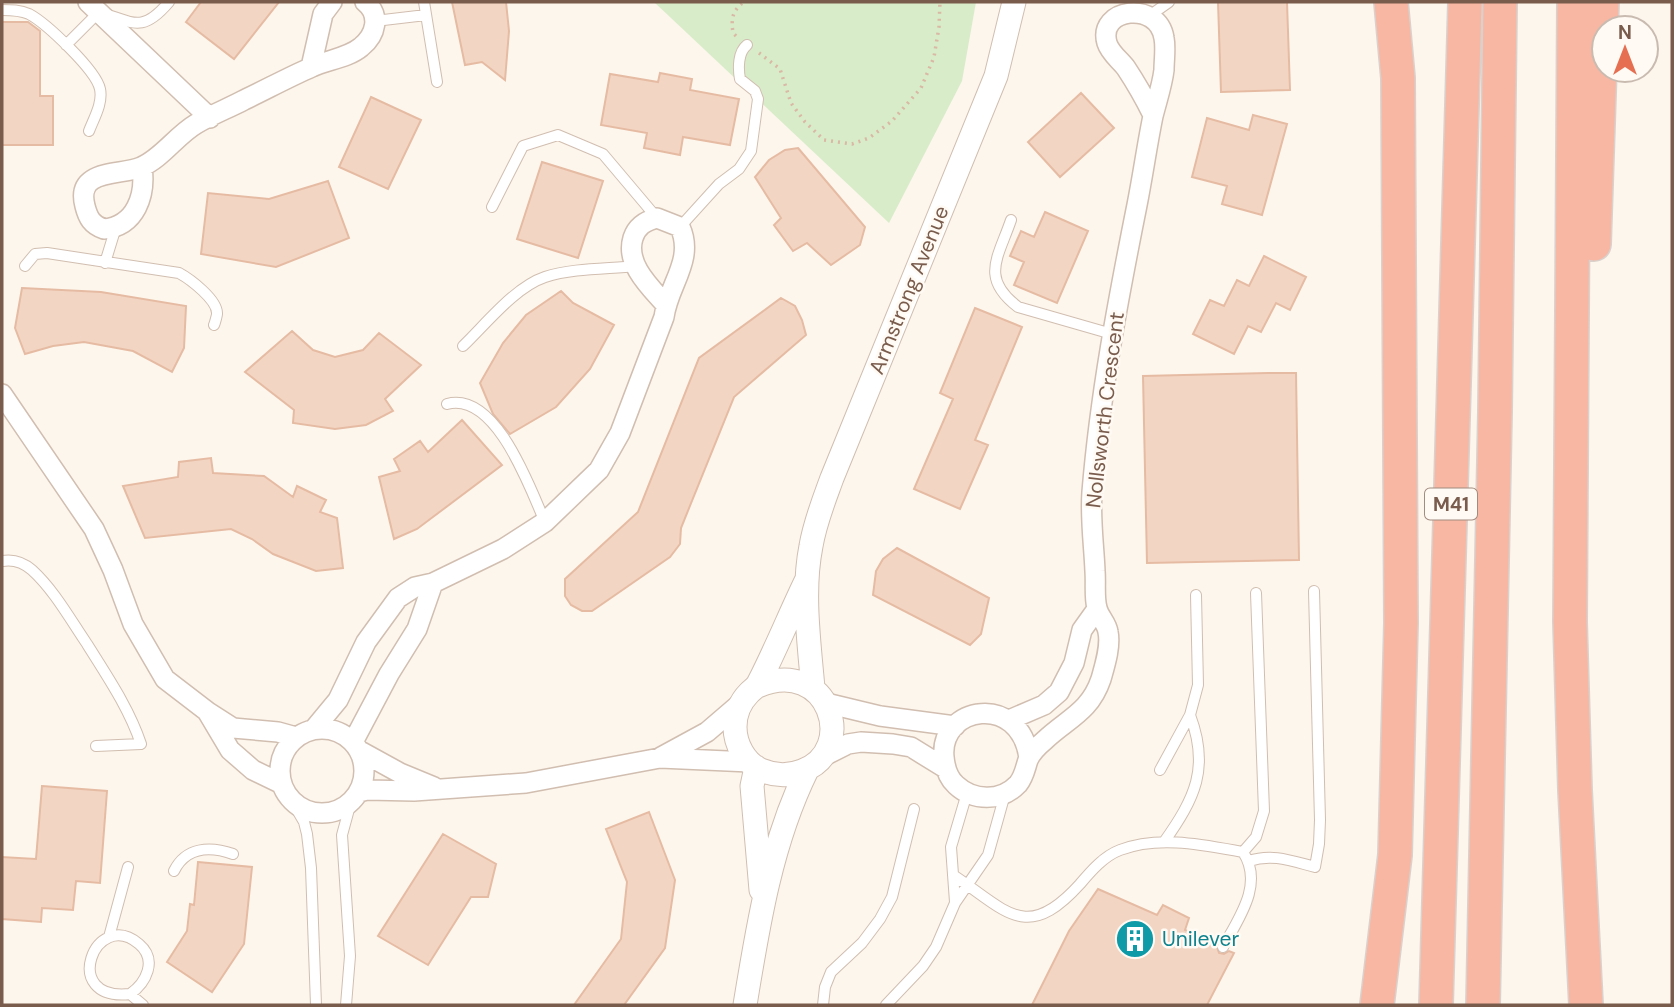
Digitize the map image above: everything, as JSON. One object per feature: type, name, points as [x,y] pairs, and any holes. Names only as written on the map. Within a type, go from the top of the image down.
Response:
[{"type":"highway","points":[[1377,1005],[1395,855],[1401,623],[1398,78],[1391,2]]},
{"type":"highway","points":[[1398,78],[1408,2]]},
{"type":"highway","name":"M41","points":[[1436,1005],[1465,2]]},
{"type":"highway","name":"M41","points":[[1483,1005],[1500,2]]},
{"type":"highway","points":[[1574,2],[1570,622],[1586,1005]]},
{"type":"highway","points":[[1570,622],[1589,475],[1602,2]]},
{"type":"street","points":[[311,67],[323,14],[332,2]]},
{"type":"street","points":[[142,167],[144,181],[138,205],[126,222],[104,229],[90,220],[83,200],[87,186],[96,177],[142,167],[195,124],[311,67],[360,49],[374,32],[374,13],[365,2]]},
{"type":"street","name":"Armstrong Avenue","points":[[820,696],[807,578],[815,526],[832,478],[996,76],[1014,2]]},
{"type":"street","points":[[1152,14],[1134,5],[1123,10],[1113,18],[1107,42],[1125,66],[1153,115]]},
{"type":"street","points":[[93,7],[210,118]]},
{"type":"street","name":"Nollsworth Crescent","points":[[1029,758],[1046,738],[1084,708],[1100,681],[1108,649],[1108,632],[1097,609],[1091,496],[1112,334],[1153,115],[1162,88],[1164,36],[1160,23],[1152,14]]},
{"type":"street","points":[[286,791],[279,771],[281,758],[287,747],[305,733],[346,688],[366,642],[398,598],[415,587],[433,583],[503,549],[544,522],[599,470],[628,415],[685,258],[684,236],[680,227],[657,218],[641,224],[634,233],[630,252],[636,266],[666,305]]},
{"type":"street","points":[[2,394],[94,529],[133,624],[165,679],[233,728],[305,733],[328,729],[342,733],[357,746],[400,773],[439,789]]},
{"type":"street","name":"Armstrong Avenue","points":[[758,686],[807,578]]},
{"type":"street","points":[[355,797],[364,779],[365,764],[357,746],[388,674],[417,629],[433,583]]},
{"type":"street","points":[[1009,720],[1044,705],[1059,692],[1074,663],[1082,631],[1097,609]]},
{"type":"street","points":[[660,758],[707,732],[758,686],[771,680],[800,681],[820,696],[880,716],[955,726]]},
{"type":"street","points":[[745,1005],[762,900],[797,789],[829,745],[831,717],[820,696]]},
{"type":"street","points":[[741,702],[735,728],[741,752],[753,765],[752,786],[762,900]]},
{"type":"street","points":[[208,712],[230,751],[286,791],[303,808],[320,813],[336,811],[367,790],[439,789],[526,783],[660,758],[753,765],[777,775],[793,775],[848,744],[861,742],[911,747],[945,768]]},
{"type":"street","points":[[981,713],[996,714],[1009,720],[1024,736],[1029,758],[1021,778],[1005,794],[991,798],[976,797],[952,781],[945,768],[943,753],[955,726],[967,717],[981,713]]},
{"type":"lane","points":[[66,45],[93,7],[129,22],[141,23],[153,19],[169,2]]},
{"type":"lane","points":[[424,2],[437,82]]},
{"type":"lane","points":[[1152,14],[1169,2]]},
{"type":"lane","points":[[2,10],[16,10],[35,18],[55,32],[92,75],[100,91],[100,100],[89,131]]},
{"type":"lane","points":[[375,21],[426,15]]},
{"type":"lane","points":[[680,227],[719,184],[739,169],[751,151],[758,99],[755,91],[740,79],[740,58],[747,45]]},
{"type":"lane","points":[[492,208],[523,146],[558,135],[603,154],[657,218]]},
{"type":"lane","points":[[1011,220],[995,275],[997,287],[1005,298],[1018,307],[1112,334]]},
{"type":"lane","points":[[105,263],[116,227]]},
{"type":"lane","points":[[25,266],[34,254],[40,253],[179,273],[216,305],[218,314],[215,325]]},
{"type":"lane","points":[[463,346],[514,297],[538,281],[569,272],[636,266]]},
{"type":"lane","points":[[447,404],[472,407],[489,418],[515,454],[544,522]]},
{"type":"lane","points":[[2,561],[16,561],[30,569],[58,602],[115,689],[135,724],[141,744],[96,746]]},
{"type":"lane","points":[[953,876],[1011,914],[1035,918],[1056,908],[1106,858],[1121,849],[1164,842],[1246,856],[1277,857],[1315,867],[1320,820],[1314,591]]},
{"type":"lane","points":[[1223,947],[1245,909],[1250,890],[1246,856],[1256,837],[1264,811],[1256,593]]},
{"type":"lane","points":[[1160,770],[1190,715],[1198,685],[1196,595]]},
{"type":"lane","points":[[1164,842],[1184,813],[1195,786],[1200,760],[1198,737],[1190,715]]},
{"type":"lane","points":[[286,791],[304,822],[307,834],[311,868],[316,1005]]},
{"type":"lane","points":[[955,902],[951,847],[967,793]]},
{"type":"lane","points":[[886,1005],[923,966],[936,947],[955,902],[988,855],[1005,794]]},
{"type":"lane","points":[[346,1005],[350,956],[342,835],[355,797]]},
{"type":"lane","points":[[823,1005],[825,987],[831,972],[862,943],[892,897],[914,808]]},
{"type":"lane","points":[[174,871],[180,860],[198,850],[213,848],[233,854]]},
{"type":"lane","points":[[109,937],[128,867]]},
{"type":"lane","points":[[126,936],[141,945],[148,957],[148,972],[142,986],[130,994],[114,996],[99,989],[90,976],[89,960],[96,946],[109,937],[126,936]]},
{"type":"lane","points":[[130,994],[143,1005]]},
{"type":"path","points":[[744,2],[737,7],[731,19],[733,33],[780,69],[791,103],[805,122],[824,140],[852,144],[869,138],[892,121],[921,88],[934,57],[940,2]]},
{"type":"green space","points":[[654,2],[976,2],[962,81],[889,223]]},
{"type":"building","points":[[201,2],[279,2],[234,59],[186,22]]},
{"type":"building","points":[[452,2],[506,2],[509,31],[505,80],[482,62],[465,65]]},
{"type":"building","points":[[1218,2],[1287,2],[1290,90],[1221,92]]},
{"type":"building","points":[[2,22],[28,22],[40,31],[40,96],[53,96],[53,145],[2,145]]},
{"type":"building","points":[[660,73],[692,79],[690,90],[739,99],[730,145],[683,137],[680,155],[644,148],[647,133],[601,125],[610,74],[658,82]]},
{"type":"building","points":[[1081,93],[1114,128],[1060,177],[1028,142]]},
{"type":"building","points":[[371,97],[421,120],[388,189],[339,167]]},
{"type":"building","points":[[1253,115],[1287,124],[1262,215],[1222,204],[1227,186],[1192,177],[1207,118],[1249,130]]},
{"type":"building","points":[[798,148],[865,227],[860,245],[831,265],[807,243],[793,251],[774,225],[781,218],[755,177],[769,160],[785,150]]},
{"type":"building","points":[[542,162],[603,181],[578,258],[517,239]]},
{"type":"building","points":[[328,181],[349,238],[276,267],[201,254],[208,193],[269,199]]},
{"type":"building","points":[[1045,212],[1088,231],[1057,303],[1014,285],[1024,262],[1010,256],[1021,231],[1034,237]]},
{"type":"building","points":[[1264,256],[1306,277],[1290,310],[1276,303],[1261,332],[1248,326],[1234,354],[1193,334],[1210,300],[1224,306],[1237,280],[1249,286]]},
{"type":"building","points":[[22,288],[101,292],[186,306],[184,348],[172,372],[133,351],[84,342],[53,346],[25,354],[15,328]]},
{"type":"building","points":[[561,291],[573,303],[614,325],[590,369],[556,407],[510,434],[493,414],[480,383],[503,343],[526,315]]},
{"type":"building","points":[[781,298],[795,306],[806,335],[734,397],[681,528],[680,544],[670,557],[592,611],[582,611],[571,605],[565,596],[565,579],[638,512],[699,358]]},
{"type":"building","points":[[975,308],[1022,327],[975,440],[988,445],[960,509],[914,489],[953,399],[940,393]]},
{"type":"building","points":[[292,331],[313,350],[335,357],[363,350],[379,333],[421,365],[385,399],[393,411],[366,425],[335,429],[293,423],[294,410],[245,372]]},
{"type":"building","points":[[1296,373],[1299,560],[1147,563],[1143,376]]},
{"type":"building","points":[[462,420],[502,465],[417,529],[394,539],[379,477],[400,471],[394,459],[420,441],[428,452]]},
{"type":"building","points":[[211,458],[213,473],[264,476],[293,497],[297,486],[326,500],[320,512],[337,518],[343,568],[316,571],[273,554],[252,539],[231,529],[145,538],[123,486],[178,477],[179,462]]},
{"type":"building","points":[[897,548],[989,598],[981,634],[970,645],[873,595],[876,571],[883,559]]},
{"type":"building","points":[[42,786],[107,791],[100,883],[76,881],[73,910],[42,908],[41,922],[2,919],[2,857],[36,859]]},
{"type":"building","points":[[649,812],[675,880],[665,948],[624,1005],[574,1005],[621,939],[627,882],[606,829]]},
{"type":"building","points":[[443,834],[496,864],[488,897],[471,897],[428,965],[378,936]]},
{"type":"building","points":[[198,862],[252,867],[244,944],[212,992],[167,962],[187,931],[190,904],[194,905]]},
{"type":"building","name":"Unilever","points":[[1098,889],[1157,915],[1163,905],[1189,918],[1185,930],[1216,944],[1219,953],[1234,953],[1207,1005],[1032,1005],[1069,931]]},
{"type":"place","name":"Unilever","points":[[1135,939]]}]
